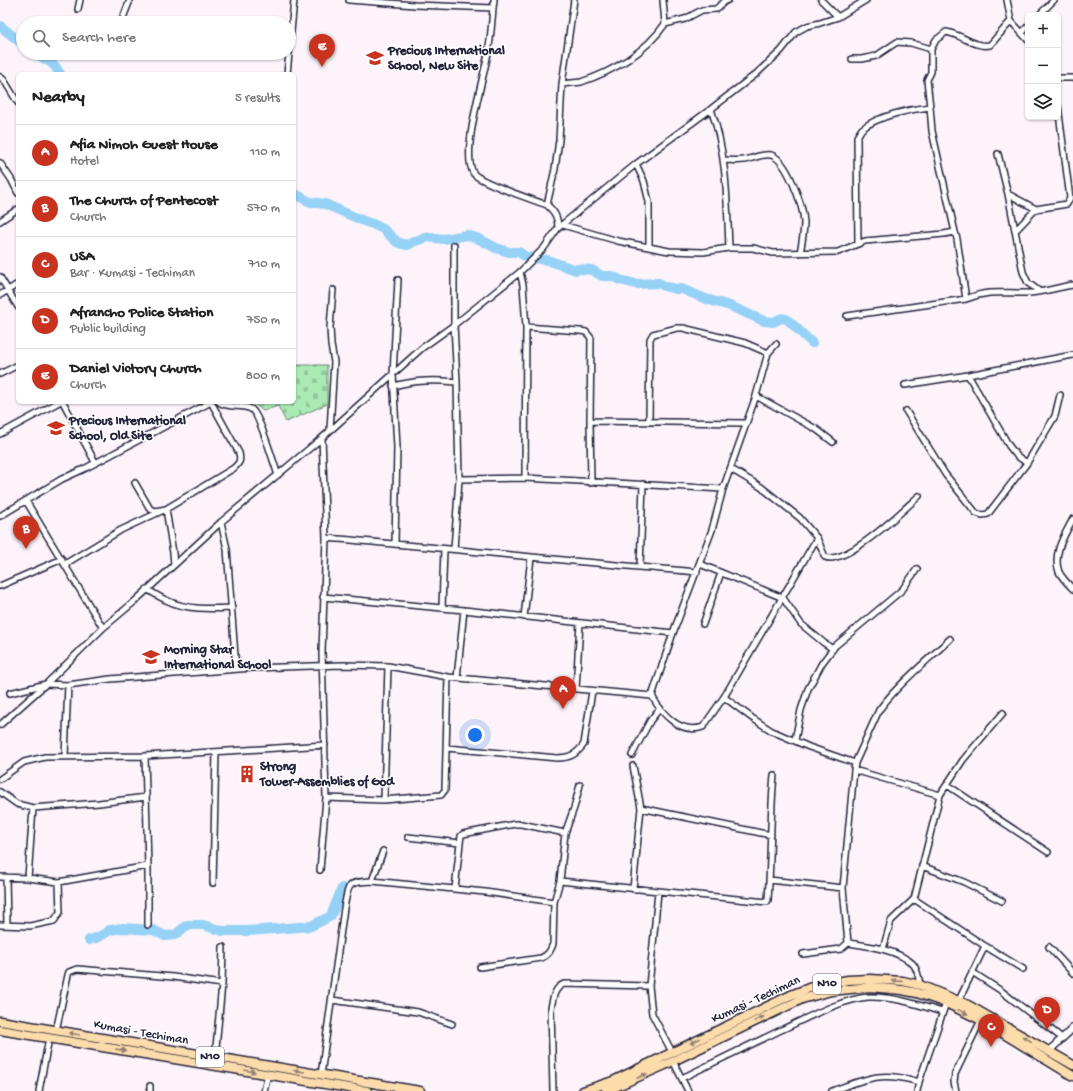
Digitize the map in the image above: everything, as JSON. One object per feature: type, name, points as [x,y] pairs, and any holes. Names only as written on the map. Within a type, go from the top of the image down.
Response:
[{"type":"highway","name":"Kumasi - Techiman","points":[[583,1091],[613,1081],[673,1057],[791,995],[817,986],[848,980],[870,979],[903,981],[920,985],[959,1000],[1073,1065]]},
{"type":"highway","name":"N10","points":[[606,1091],[673,1057],[802,999],[831,990],[880,987],[917,993],[946,1003],[981,1020],[1073,1076]]},
{"type":"highway","name":"Kumasi - Techiman","points":[[0,1021],[420,1091]]},
{"type":"highway","name":"N10","points":[[0,1030],[367,1091]]},
{"type":"street","points":[[78,9],[80,0]]},
{"type":"street","points":[[124,16],[130,0]]},
{"type":"street","points":[[292,16],[294,0]]},
{"type":"street","points":[[349,0],[493,8]]},
{"type":"street","points":[[494,0],[489,49],[478,92],[470,136],[470,162],[474,174],[487,182],[547,206],[552,210],[560,226]]},
{"type":"street","points":[[547,206],[559,140],[562,84],[574,0]]},
{"type":"street","points":[[562,84],[580,82],[617,66],[640,52],[657,35],[664,24],[663,0]]},
{"type":"street","points":[[821,0],[838,16]]},
{"type":"street","points":[[0,725],[46,684],[103,628],[221,522],[322,438],[422,348],[454,325],[520,272],[544,248],[560,226],[636,164],[756,74],[781,51],[796,32],[807,26],[838,16],[857,7],[866,0]]},
{"type":"street","points":[[1006,0],[1010,21],[1025,36]]},
{"type":"street","points":[[1042,12],[1054,0]]},
{"type":"street","points":[[664,24],[685,19],[702,10],[716,9],[725,1]]},
{"type":"street","points":[[966,299],[957,239],[932,131],[927,80],[931,72],[931,49],[936,40],[946,32],[973,42],[990,45],[1010,21]]},
{"type":"street","points":[[1022,33],[1025,30]]},
{"type":"street","points":[[852,59],[862,59],[876,56],[890,48],[896,42],[911,43],[931,49]]},
{"type":"street","points":[[287,72],[288,60]]},
{"type":"street","points":[[0,77],[4,80],[16,100]]},
{"type":"street","points":[[1061,78],[1073,78]]},
{"type":"street","points":[[858,244],[857,137],[861,129],[888,116],[905,111],[930,107]]},
{"type":"street","points":[[711,109],[717,126],[723,160],[729,248]]},
{"type":"street","points":[[1015,231],[1036,209],[1066,204],[1070,198],[1060,120]]},
{"type":"street","points":[[998,154],[1008,194],[1025,278],[1028,283],[1039,291]]},
{"type":"street","points":[[723,160],[745,160],[766,155],[773,156],[780,160],[788,174],[804,221],[800,253]]},
{"type":"street","points":[[0,163],[16,189]]},
{"type":"street","points":[[636,164],[644,181],[649,202],[649,246]]},
{"type":"street","points":[[1008,194],[1036,209]]},
{"type":"street","points":[[0,221],[16,210]]},
{"type":"street","points":[[560,226],[618,241],[669,251],[703,252],[729,248],[753,248],[773,253],[838,252],[872,240],[955,232]]},
{"type":"street","points":[[454,245],[454,325],[459,479],[454,549]]},
{"type":"street","points":[[520,272],[523,285],[526,327],[525,478]]},
{"type":"street","points":[[0,277],[16,304]]},
{"type":"street","points":[[395,544],[397,447],[393,374],[398,280]]},
{"type":"street","points":[[0,295],[16,285]]},
{"type":"street","points":[[847,316],[966,299],[979,294],[993,292],[1032,293],[1073,285]]},
{"type":"street","points":[[330,430],[334,362],[330,327],[333,290]]},
{"type":"street","points":[[526,327],[586,332],[591,338],[591,483]]},
{"type":"street","points":[[649,422],[650,339],[653,334],[683,328],[745,343],[768,353]]},
{"type":"street","points":[[652,696],[673,633],[712,530],[723,489],[731,469],[745,423],[756,396],[768,353],[776,344]]},
{"type":"street","points":[[905,385],[968,375],[1073,355]]},
{"type":"street","points":[[0,374],[16,366]]},
{"type":"street","points":[[968,375],[1009,446],[1017,456],[1027,463]]},
{"type":"street","points":[[393,386],[413,381],[433,380],[457,382]]},
{"type":"street","points":[[906,411],[945,474],[976,513],[982,515],[988,514],[1027,463],[1055,416],[1060,395]]},
{"type":"street","points":[[756,396],[816,429],[833,442]]},
{"type":"street","points":[[0,434],[55,404]]},
{"type":"street","points":[[64,404],[95,462]]},
{"type":"street","points":[[0,516],[62,479],[207,404]]},
{"type":"street","points":[[65,564],[121,530],[166,509],[234,468],[239,463],[239,454],[212,404]]},
{"type":"street","points":[[222,404],[225,406],[246,407],[254,410],[259,420],[278,475]]},
{"type":"street","points":[[590,421],[745,423]]},
{"type":"street","points":[[320,870],[326,798],[322,666],[326,538],[322,438]]},
{"type":"street","points":[[731,469],[761,487],[800,518],[817,538],[825,557],[829,559],[836,558],[865,543],[919,496]]},
{"type":"street","points":[[459,479],[525,478],[591,483],[643,484],[723,489]]},
{"type":"street","points":[[135,483],[150,509],[155,511],[166,509]]},
{"type":"street","points":[[640,567],[643,484]]},
{"type":"street","points":[[26,501],[103,628]]},
{"type":"street","points":[[166,509],[174,565]]},
{"type":"street","points":[[1073,519],[1061,540],[1057,566],[1060,574],[1073,589]]},
{"type":"street","points":[[221,522],[227,549],[236,669]]},
{"type":"street","points":[[326,538],[696,572]]},
{"type":"street","points":[[652,696],[671,720],[687,727],[703,727],[724,697],[817,538]]},
{"type":"street","points":[[442,608],[444,549]]},
{"type":"street","points":[[524,617],[531,558]]},
{"type":"street","points":[[0,586],[62,559]]},
{"type":"street","points":[[700,564],[783,598],[801,624],[833,649]]},
{"type":"street","points":[[795,740],[801,710],[808,689],[822,663],[833,649],[902,590],[917,569]]},
{"type":"street","points":[[703,624],[722,573]]},
{"type":"street","points":[[147,589],[166,601],[178,604],[212,609],[232,608]]},
{"type":"street","points":[[323,598],[464,610],[673,633]]},
{"type":"street","points":[[458,678],[464,610]]},
{"type":"street","points":[[576,689],[580,623]]},
{"type":"street","points":[[848,942],[843,888],[855,763],[880,710],[885,703],[895,691],[950,639]]},
{"type":"street","points":[[10,693],[46,684],[68,685],[110,679],[278,666],[342,665],[388,666],[448,677],[652,696]]},
{"type":"street","points":[[384,800],[388,666]]},
{"type":"street","points":[[326,798],[384,800],[441,795],[445,790],[448,677]]},
{"type":"street","points":[[66,756],[68,685]]},
{"type":"street","points":[[447,748],[557,758],[571,757],[584,744],[592,691]]},
{"type":"street","points":[[724,697],[772,731],[809,747],[855,763]]},
{"type":"street","points":[[632,755],[650,721],[660,708]]},
{"type":"street","points":[[883,949],[891,921],[914,899],[940,794],[963,760],[1003,713]]},
{"type":"street","points":[[0,779],[24,762],[45,757],[145,756],[325,745]]},
{"type":"street","points":[[213,883],[216,752]]},
{"type":"street","points":[[145,756],[148,924]]},
{"type":"street","points":[[633,766],[640,808],[633,889]]},
{"type":"street","points":[[854,770],[940,794]]},
{"type":"street","points":[[560,882],[765,903],[768,900],[770,880],[774,775]]},
{"type":"street","points":[[480,967],[541,958],[548,955],[553,944],[554,902],[560,882],[565,833],[580,785]]},
{"type":"street","points":[[947,785],[1048,852]]},
{"type":"street","points":[[0,792],[17,804],[33,808],[99,803],[146,797]]},
{"type":"street","points":[[28,878],[33,808]]},
{"type":"street","points":[[640,808],[771,835]]},
{"type":"street","points":[[454,889],[461,836],[463,834],[515,824],[565,833]]},
{"type":"street","points":[[408,837],[460,843]]},
{"type":"street","points":[[372,881],[383,851]]},
{"type":"street","points":[[7,925],[3,877],[28,878],[59,882],[148,866]]},
{"type":"street","points":[[922,866],[964,882],[1002,901]]},
{"type":"street","points":[[770,880],[843,888]]},
{"type":"street","points":[[321,1075],[344,908],[348,888],[356,882],[372,881],[454,889],[554,902]]},
{"type":"street","points":[[0,925],[30,926],[54,921],[60,912],[59,882]]},
{"type":"street","points":[[658,892],[649,986],[652,1014],[688,1091]]},
{"type":"street","points":[[914,899],[1023,969]]},
{"type":"street","points":[[848,942],[883,949],[902,958],[912,964],[916,970],[920,985]]},
{"type":"street","points":[[803,954],[841,949],[848,942]]},
{"type":"street","points":[[959,1000],[985,946]]},
{"type":"street","points":[[215,1058],[222,984],[223,947]]},
{"type":"street","points":[[1049,947],[1073,973]]},
{"type":"street","points":[[56,1031],[68,975],[72,970],[76,969],[173,976],[222,984]]},
{"type":"street","points":[[972,972],[1000,990],[1062,1038]]},
{"type":"street","points":[[553,1091],[551,1008],[556,989],[564,984],[649,986]]},
{"type":"street","points":[[682,1078],[811,1016],[854,1000],[868,997],[893,999],[942,1012]]},
{"type":"street","points":[[332,1000],[418,1012],[452,1024]]},
{"type":"street","points":[[917,1091],[946,1003]]},
{"type":"street","points":[[956,1091],[954,1082],[955,1074],[981,1020]]},
{"type":"street","points":[[1049,1051],[1073,1028]]},
{"type":"street","points":[[39,1091],[49,1038]]},
{"type":"street","points":[[264,1091],[268,1074]]},
{"type":"street","points":[[832,1091],[868,1078],[882,1076],[902,1077],[919,1082]]},
{"type":"green space","points":[[296,365],[327,365],[327,404],[286,422],[278,406],[263,411],[254,404],[296,404]]},
{"type":"waterway","points":[[0,26],[16,39]]},
{"type":"waterway","points":[[47,60],[55,66],[59,72]]},
{"type":"waterway","points":[[296,194],[310,202],[325,204],[373,224],[383,229],[397,242],[402,244],[408,245],[428,237],[444,239],[467,235],[479,239],[496,248],[509,252],[519,252],[526,257],[547,260],[576,270],[592,270],[602,276],[612,276],[620,280],[636,284],[659,283],[664,286],[682,289],[706,299],[730,306],[764,321],[773,322],[784,318],[812,343]]},
{"type":"waterway","points":[[89,940],[99,937],[110,930],[123,928],[153,930],[165,936],[175,935],[187,925],[203,925],[223,931],[248,931],[311,926],[331,916],[342,888]]},
{"type":"place","name":"Precious International School, New Site","points":[[375,58]]},
{"type":"place","name":"Daniel Victory Church","points":[[322,67]]},
{"type":"place","name":"Precious International School, Old Site","points":[[56,428]]},
{"type":"place","name":"The Church of Pentecost","points":[[26,549]]},
{"type":"place","name":"Morning Star International School","points":[[151,657]]},
{"type":"place","name":"Afia Nimoh Guest House","points":[[563,709]]},
{"type":"place","name":"Strong Tower-Assemblies of God","points":[[247,774]]},
{"type":"place","name":"Afrancho Police Station","points":[[1047,1030]]},
{"type":"place","name":"USA","points":[[991,1047]]}]
